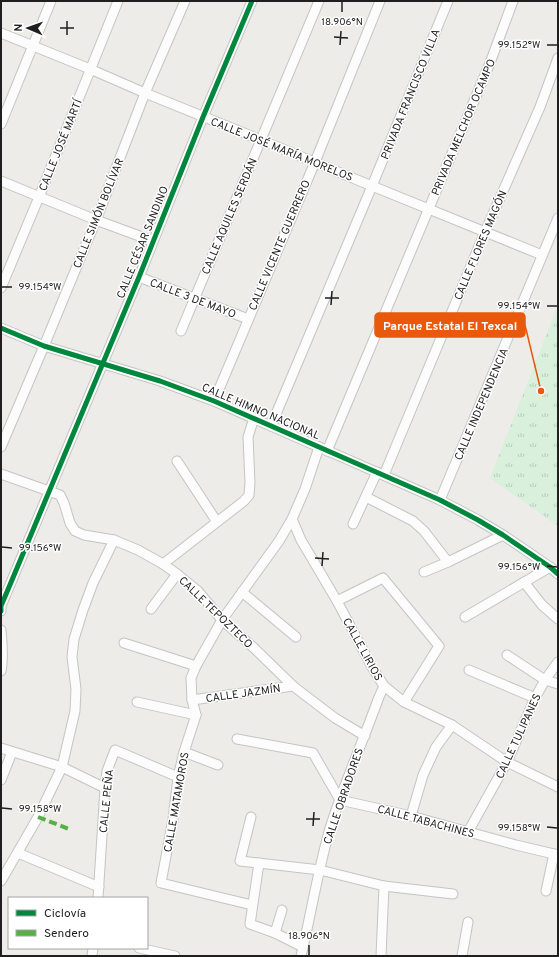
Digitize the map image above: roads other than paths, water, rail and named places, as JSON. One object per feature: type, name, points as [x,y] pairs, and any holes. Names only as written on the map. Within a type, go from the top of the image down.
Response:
[{"type":"street","points":[[1,124],[51,1]]},
{"type":"street","name":"CALLE JOSÉ MARTÍ","points":[[1,288],[118,1]]},
{"type":"street","name":"CALLE SIMÓN BOLÍVAR","points":[[1,447],[96,220],[145,93],[185,1]]},
{"type":"street","name":"CALLE CÉSAR SANDINO","points":[[1,611],[1,606],[252,1]]},
{"type":"street","name":"CALLE AQUILES SERDÁN","points":[[181,331],[319,1]]},
{"type":"street","name":"CALLE VICENTE GUERRERO","points":[[214,401],[380,1]]},
{"type":"street","name":"PRIVADA FRANCISCO VILLA","points":[[271,426],[448,1]]},
{"type":"street","name":"PRIVADA MELCHOR OCAMPO","points":[[323,449],[429,209],[490,62],[513,1]]},
{"type":"street","name":"CALLE JOSÉ MARÍA MORELOS","points":[[1,33],[90,68],[145,93],[542,255]]},
{"type":"street","name":"CALLE FLORES MAGÓN","points":[[353,524],[366,497],[381,474],[540,107],[558,58]]},
{"type":"street","points":[[1,181],[96,220],[153,241]]},
{"type":"street","name":"CALLE INDEPENDENCIA","points":[[440,500],[558,218]]},
{"type":"street","name":"CALLE 3 DE MAYO","points":[[139,276],[248,319]]},
{"type":"street","name":"CALLE HIMNO NACIONAL","points":[[1,328],[44,346],[160,381],[214,401],[440,500],[503,535]]},
{"type":"street","points":[[163,564],[244,502],[249,495],[250,483],[248,437],[254,418]]},
{"type":"street","points":[[137,702],[196,716],[192,700],[191,678],[196,666],[222,620],[292,519],[323,449]]},
{"type":"street","points":[[177,461],[217,522]]},
{"type":"street","points":[[1,474],[49,491]]},
{"type":"street","name":"CALLE TEPOZTECO","points":[[49,491],[60,495],[70,523],[75,531],[84,535],[114,540],[138,550],[163,564],[198,591],[222,620],[254,648],[293,686],[335,718],[365,736]]},
{"type":"street","points":[[366,497],[412,521],[424,531],[448,562]]},
{"type":"street","name":"CALLE LIRIOS","points":[[292,519],[301,540],[384,686],[404,702],[452,724],[507,762],[558,787]]},
{"type":"street","points":[[424,572],[503,535],[550,566],[558,574]]},
{"type":"street","points":[[1,881],[38,817],[62,767],[75,711],[76,689],[72,657],[74,639],[93,583],[114,540]]},
{"type":"street","points":[[464,617],[550,566]]},
{"type":"street","points":[[151,609],[177,574]]},
{"type":"street","points":[[337,602],[383,578],[439,646],[404,702]]},
{"type":"street","points":[[524,582],[542,605],[558,619]]},
{"type":"street","points":[[242,592],[296,637]]},
{"type":"street","points":[[1,630],[3,647],[1,671]]},
{"type":"street","points":[[124,642],[196,666]]},
{"type":"street","points":[[507,655],[545,680],[558,684]]},
{"type":"street","name":"CALLE TULIPANES","points":[[468,832],[507,762],[535,698],[545,680],[558,662]]},
{"type":"street","points":[[469,670],[535,698]]},
{"type":"street","name":"CALLE JAZMÍN","points":[[192,700],[293,686]]},
{"type":"street","name":"CALLE OBRADORES","points":[[302,952],[330,829],[384,686]]},
{"type":"street","name":"CALLE MATAMOROS","points":[[196,716],[178,776],[173,819],[161,883],[252,905]]},
{"type":"street","points":[[411,816],[423,775],[436,747],[452,724]]},
{"type":"street","points":[[237,739],[313,753],[340,800]]},
{"type":"street","points":[[1,748],[62,767],[105,788]]},
{"type":"street","name":"CALLE PEÑA","points":[[98,897],[107,770],[115,750],[178,776]]},
{"type":"street","points":[[1,780],[12,752]]},
{"type":"street","points":[[184,752],[218,765]]},
{"type":"street","name":"CALLE TABACHINES","points":[[340,800],[411,816],[516,846],[556,855]]},
{"type":"street","points":[[251,817],[240,861],[320,870],[384,886],[453,894]]},
{"type":"street","points":[[18,853],[99,887]]},
{"type":"street","points":[[546,891],[556,855]]},
{"type":"street","points":[[259,863],[250,924],[275,933],[302,952]]},
{"type":"street","points":[[381,956],[384,886]]},
{"type":"street","points":[[275,933],[282,910]]},
{"type":"street","points":[[462,956],[468,922]]},
{"type":"street","points":[[144,949],[176,956]]},
{"type":"place","name":"Parque Estatal El Texcal","points":[[541,391]]}]
